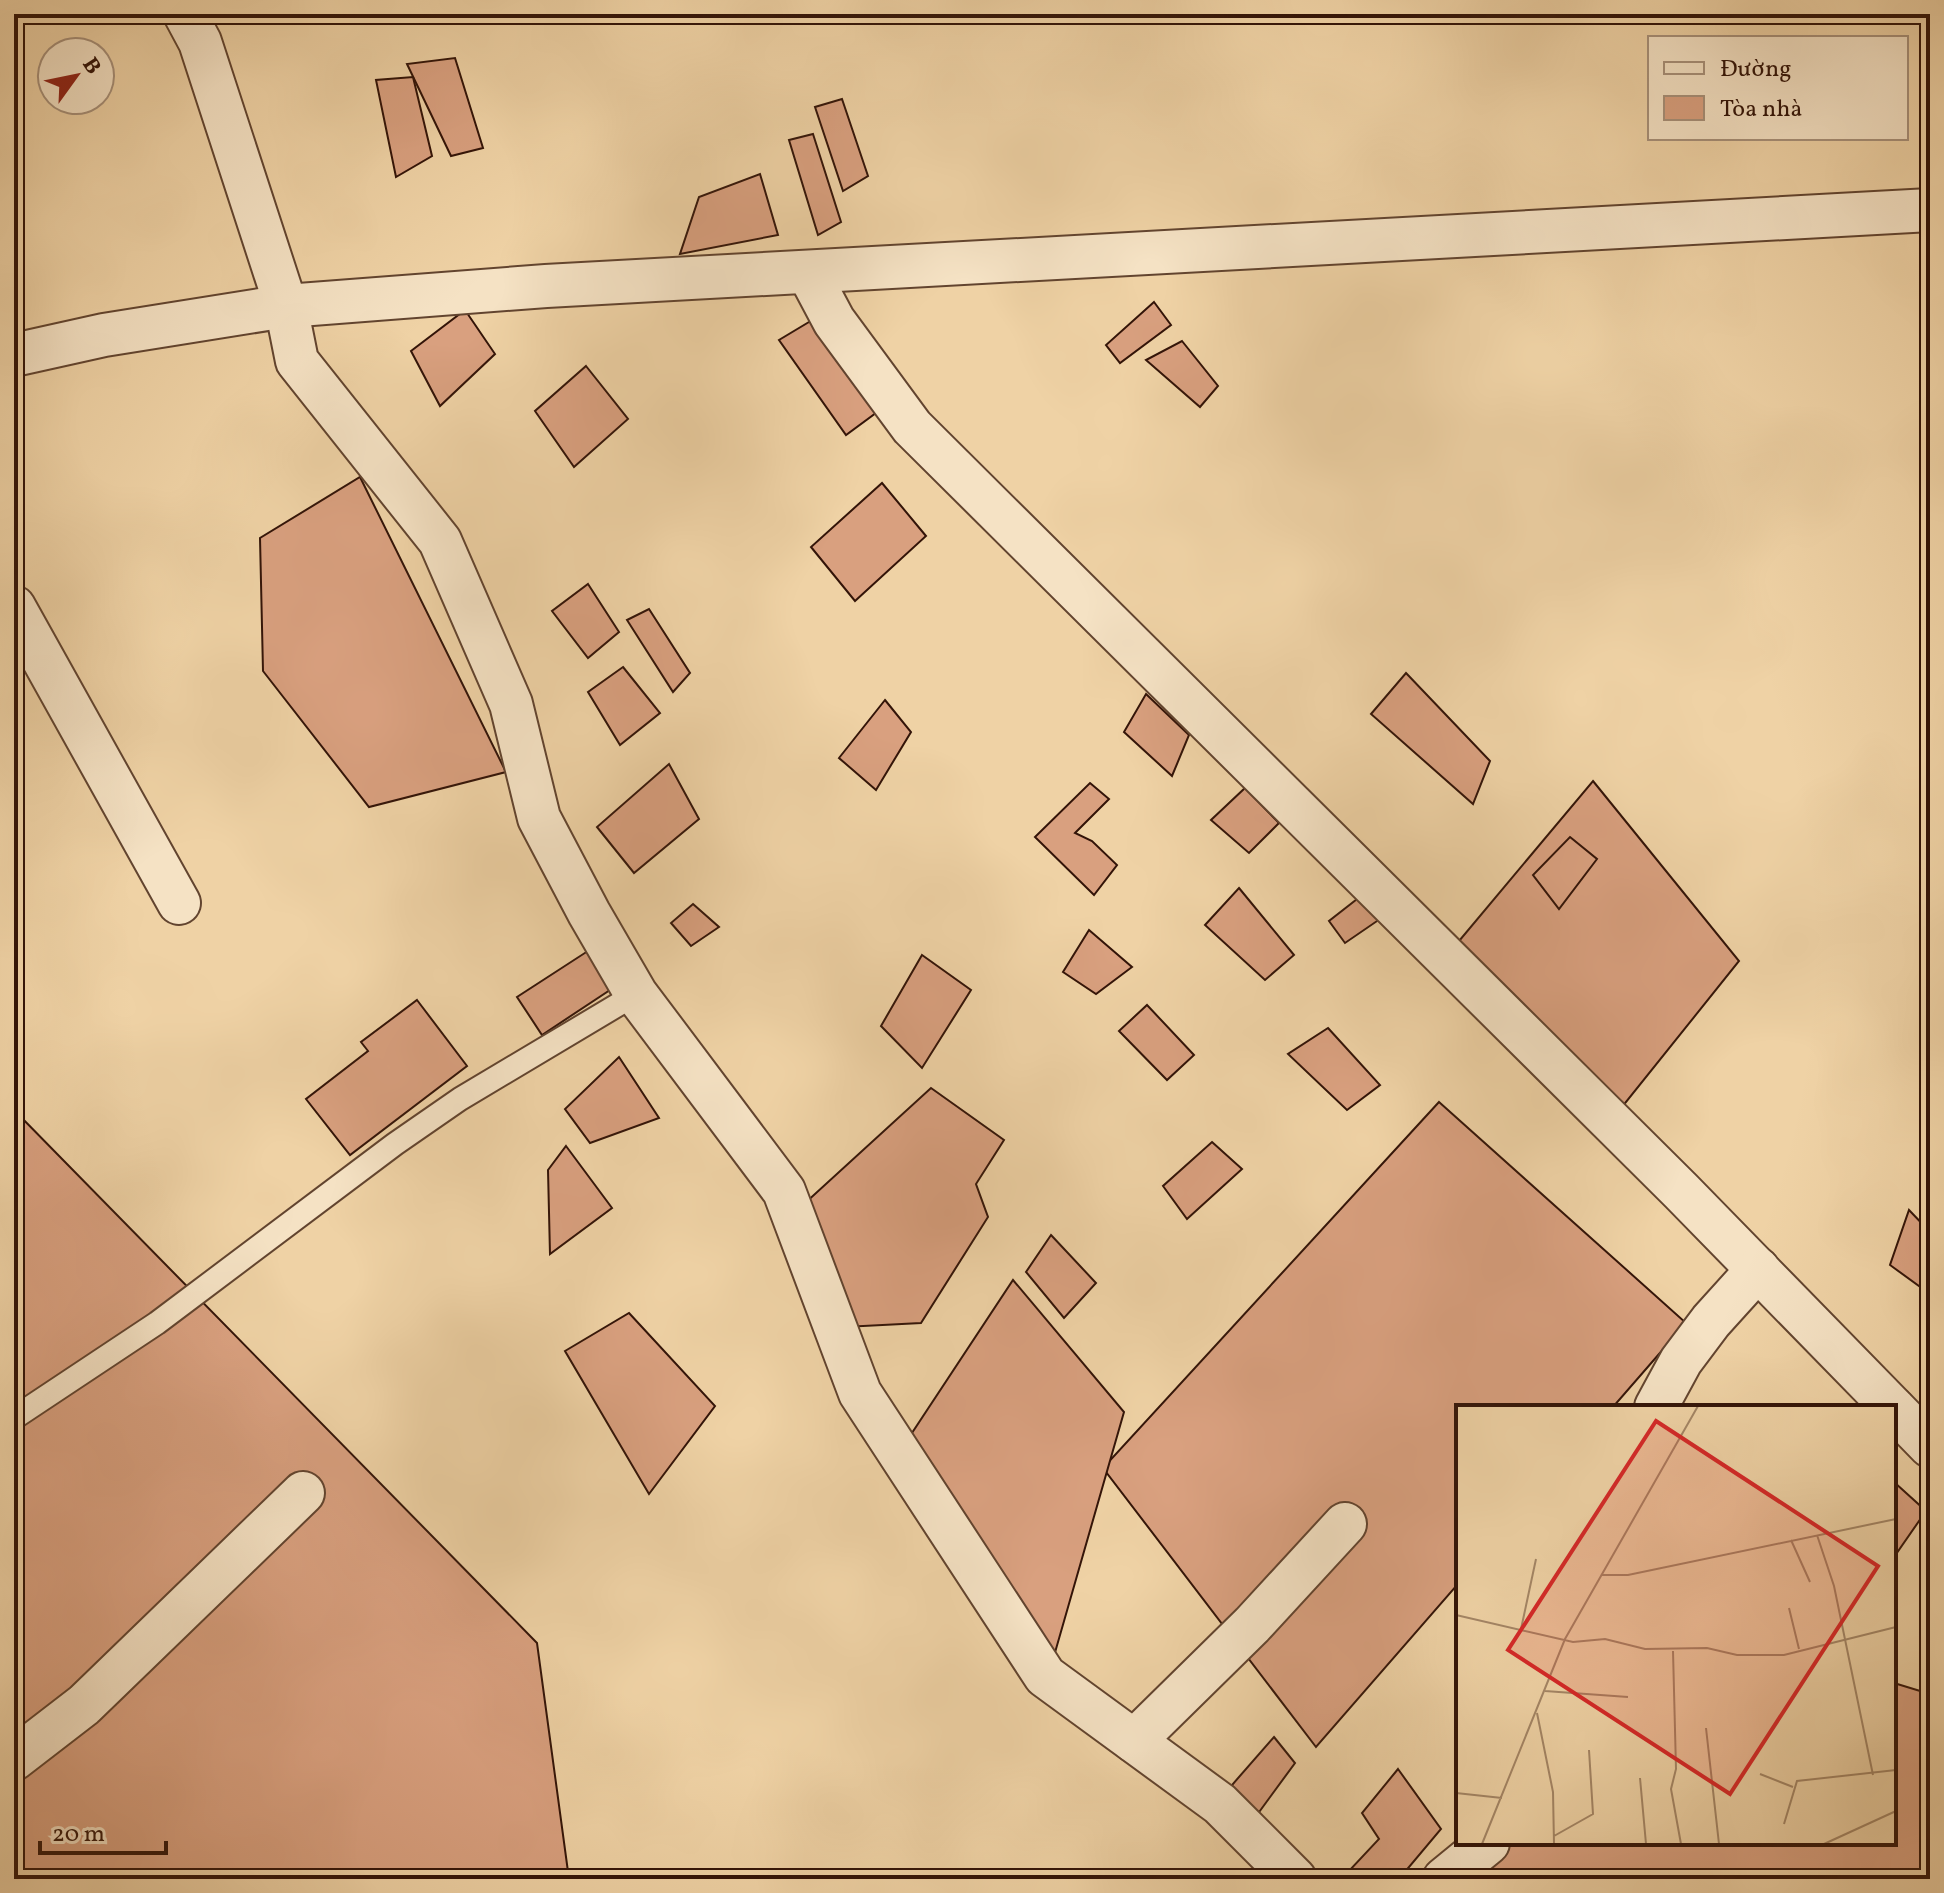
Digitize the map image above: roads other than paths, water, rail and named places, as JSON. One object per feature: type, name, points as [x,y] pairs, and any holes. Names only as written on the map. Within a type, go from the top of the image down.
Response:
[{"type":"street","points":[[185,14],[200,42],[286,306],[297,361],[440,541],[511,704],[539,818],[636,994],[784,1191],[860,1393],[1045,1676],[1220,1804],[1295,1879]]},
{"type":"street","points":[[14,355],[104,335],[286,306],[546,286],[1930,210]]},
{"type":"street","points":[[808,272],[834,321],[912,427],[1758,1269],[1889,1405]]},
{"type":"street","points":[[14,607],[179,903]]},
{"type":"street","points":[[1657,1405],[1681,1361],[1711,1321],[1758,1269]]},
{"type":"street","points":[[1896,1412],[1930,1446]]},
{"type":"street","points":[[14,1759],[84,1705],[303,1493]]},
{"type":"street","points":[[1134,1741],[1252,1625],[1345,1524]]},
{"type":"street","points":[[1444,1879],[1486,1845]]},
{"type":"lane","points":[[14,1418],[157,1323],[395,1144],[460,1099],[636,994]]}]
